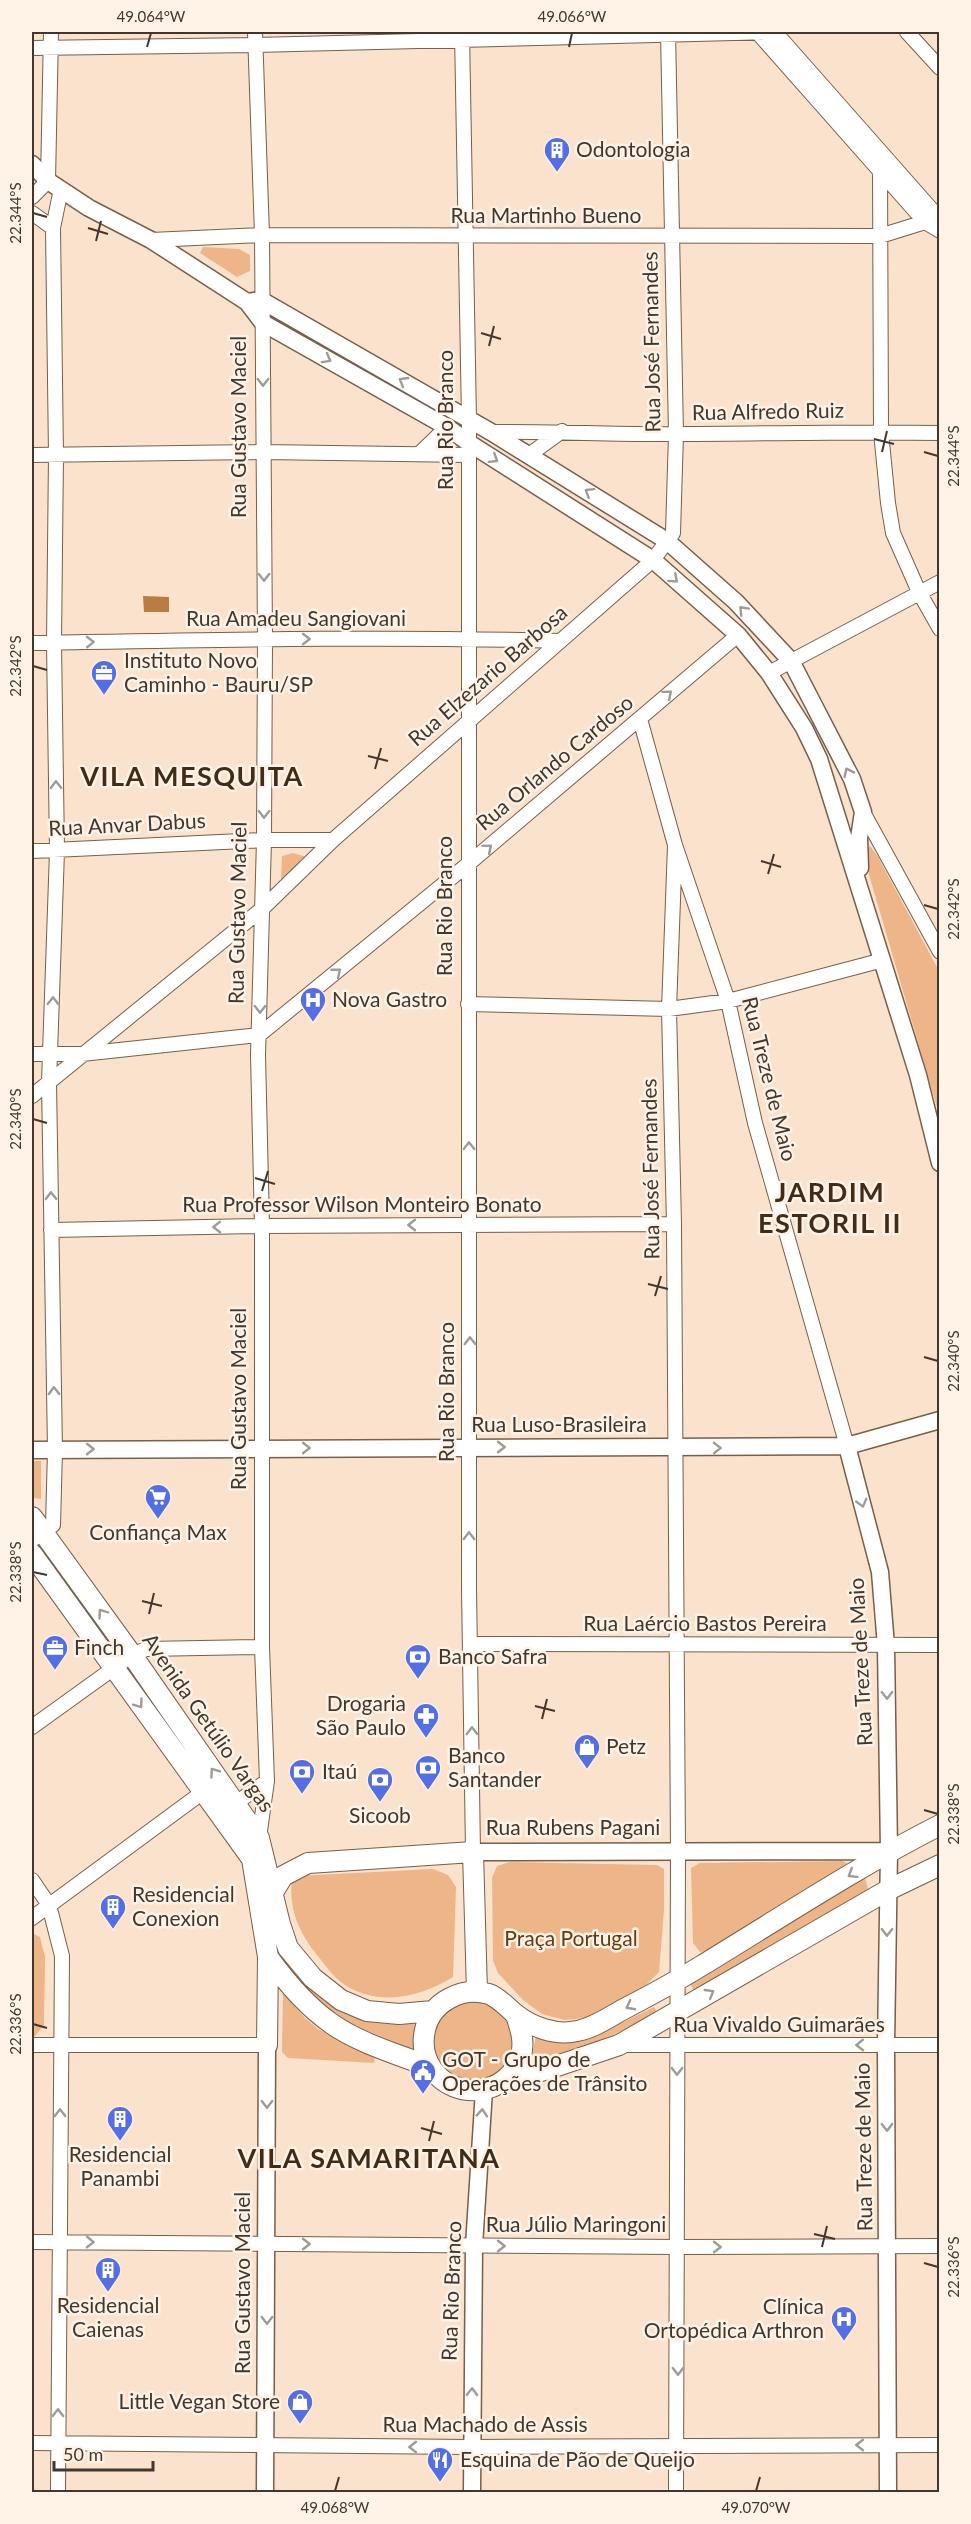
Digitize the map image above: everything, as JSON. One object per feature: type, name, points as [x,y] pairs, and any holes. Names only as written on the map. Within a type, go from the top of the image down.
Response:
[{"type":"main road","name":"Avenida Getúlio Vargas","points":[[35,1530],[132,1654],[236,1803],[259,1838],[252,1859]]},
{"type":"main road","name":"Avenida Getúlio Vargas","points":[[32,1554],[252,1859]]},
{"type":"main road","points":[[939,1825],[889,1851],[677,1981],[597,2024],[578,2031],[558,2033],[542,2029],[516,2015],[500,2000],[477,1992],[460,1994],[445,2000],[433,2011],[426,2024],[423,2039],[425,2054],[430,2067],[440,2079],[454,2087],[469,2091],[484,2090],[503,2081],[548,2070],[619,2045],[888,1890],[939,1865]]},
{"type":"main road","points":[[259,1838],[288,1948],[313,1978],[341,2000],[367,2011],[399,2014],[433,2011]]},
{"type":"main road","name":"Rua Rubens Pagani","points":[[272,1894],[283,1876],[308,1863],[473,1852]]},
{"type":"main road","points":[[473,1852],[477,1992]]},
{"type":"main road","name":"Rua Gustavo Maciel","points":[[252,1859],[268,1957],[267,2045]]},
{"type":"main road","points":[[268,1957],[286,1983],[316,2013],[334,2026],[430,2067]]},
{"type":"main road","points":[[503,2081],[514,2070],[521,2055],[523,2038],[516,2015]]},
{"type":"street","points":[[35,1530],[53,1525],[55,1450],[49,1082],[57,851],[54,643],[56,455],[51,32]]},
{"type":"street","points":[[758,32],[934,219],[939,231]]},
{"type":"street","points":[[32,48],[255,38],[776,32],[840,117]]},
{"type":"street","points":[[907,32],[939,69]]},
{"type":"street","name":"Rua José Fernandes","points":[[667,541],[673,533],[676,434],[670,237],[668,33]]},
{"type":"street","name":"Rua Rio Branco","points":[[462,35],[469,419],[468,1004],[473,1852]]},
{"type":"street","points":[[255,38],[262,235],[254,301],[263,323],[447,426],[469,449],[653,560],[738,635],[769,673],[804,728],[819,759],[918,1075],[939,1163]]},
{"type":"street","points":[[881,161],[881,432],[893,533],[919,592],[939,629]]},
{"type":"street","points":[[32,164],[54,185],[89,208],[151,240],[254,301],[469,419],[667,541],[736,602],[791,661],[852,779],[863,816],[939,951]]},
{"type":"street","points":[[32,197],[54,185]]},
{"type":"street","points":[[32,213],[53,228]]},
{"type":"street","name":"Rua Martinho Bueno","points":[[151,240],[262,235],[880,236],[934,219]]},
{"type":"street","name":"Rua Gustavo Maciel","points":[[259,1838],[267,1781],[262,1647],[262,1226],[259,1035],[264,840],[263,323]]},
{"type":"street","points":[[420,453],[447,426]]},
{"type":"street","points":[[529,455],[562,430]]},
{"type":"street","name":"Rua Alfredo Ruiz","points":[[491,432],[562,430],[676,434],[881,432],[939,434]]},
{"type":"street","points":[[32,455],[263,452],[420,453],[469,449]]},
{"type":"street","name":"Rua Elzezario Barbosa","points":[[32,1096],[262,909],[333,840],[653,560],[667,541]]},
{"type":"street","points":[[769,673],[939,582]]},
{"type":"street","name":"Rua Orlando Cardoso","points":[[259,1035],[468,865],[738,635]]},
{"type":"street","name":"Rua Amadeu Sangiovani","points":[[32,643],[265,639],[560,641]]},
{"type":"street","name":"Rua Treze de Maio","points":[[640,719],[675,846],[728,1001],[754,1123],[847,1446],[880,1572],[886,1646],[889,1851],[886,2045],[888,2493]]},
{"type":"street","points":[[838,820],[863,816]]},
{"type":"street","points":[[860,890],[858,849],[863,816]]},
{"type":"street","name":"Rua Anvar Dabus","points":[[32,851],[264,840],[333,840]]},
{"type":"street","name":"Rua José Fernandes","points":[[675,846],[669,1009],[674,1224],[678,1852]]},
{"type":"street","points":[[674,907],[695,907]]},
{"type":"street","points":[[468,1004],[669,1009],[728,1001],[883,960]]},
{"type":"street","points":[[32,1054],[82,1054],[259,1035]]},
{"type":"street","name":"Rua Professor Wilson Monteiro Bonato","points":[[51,1230],[262,1226],[674,1224]]},
{"type":"street","name":"Rua Luso-Brasileira","points":[[32,1450],[847,1446],[939,1420]]},
{"type":"street","name":"Rua Laércio Bastos Pereira","points":[[471,1644],[939,1645]]},
{"type":"street","points":[[32,1727],[132,1654],[146,1649],[262,1647]]},
{"type":"street","points":[[236,1803],[267,1781]]},
{"type":"street","points":[[32,1918],[203,1792]]},
{"type":"street","name":"Rua Rubens Pagani","points":[[473,1852],[889,1851]]},
{"type":"street","points":[[676,2493],[679,2247],[678,1852]]},
{"type":"street","points":[[32,1880],[49,1905],[62,1956],[58,2493]]},
{"type":"street","points":[[32,2045],[267,2045]]},
{"type":"street","name":"Rua Gustavo Maciel","points":[[265,2493],[267,2045]]},
{"type":"street","name":"Rua Vivaldo Guimarães","points":[[619,2045],[677,2047],[939,2045]]},
{"type":"street","name":"Rua Rio Branco","points":[[472,2493],[474,2246],[484,2090]]},
{"type":"street","name":"Rua Júlio Maringoni","points":[[32,2242],[679,2247],[939,2246]]},
{"type":"street","name":"Rua Machado de Assis","points":[[32,2443],[471,2447],[939,2445]]},
{"type":"green space","points":[[203,247],[239,249],[250,255],[250,271],[237,277],[200,253]]},
{"type":"green space","points":[[870,846],[939,971],[939,1114],[865,861],[863,850]]},
{"type":"green space","points":[[293,853],[307,857],[287,880],[281,879],[282,856]]},
{"type":"green space","points":[[32,1461],[41,1461],[41,1499],[32,1496]]},
{"type":"green space","name":"Praça Portugal","points":[[842,1861],[851,1865],[707,1951],[700,1952],[693,1943],[691,1868],[700,1863]]},
{"type":"green space","name":"Praça Portugal","points":[[510,1862],[657,1865],[664,1869],[664,1910],[659,1972],[646,1985],[586,2018],[565,2020],[542,2014],[523,2000],[498,1973],[493,1960],[492,1878],[497,1866]]},
{"type":"green space","name":"Praça Portugal","points":[[433,1869],[448,1875],[456,1887],[453,1977],[427,1990],[400,1997],[372,1996],[358,1992],[341,1982],[330,1971],[305,1938],[296,1920],[291,1890],[292,1879],[296,1876]]},
{"type":"green space","name":"Praça Portugal","points":[[865,1878],[868,1889],[699,1991],[693,1989],[690,1983]]},
{"type":"green space","points":[[32,1933],[40,1937],[45,1957],[44,2025],[35,2036],[32,2036]]},
{"type":"green space","points":[[290,1967],[328,2002],[363,2019],[380,2023],[418,2020],[414,2048],[351,2024],[310,1995],[291,1977]]},
{"type":"green space","points":[[283,1993],[318,2029],[375,2057],[374,2063],[288,2058],[282,2052]]},
{"type":"green space","name":"Praça Portugal","points":[[474,2001],[489,2004],[502,2013],[511,2026],[514,2041],[511,2056],[502,2069],[489,2078],[474,2081],[459,2078],[446,2069],[437,2056],[434,2041],[437,2026],[446,2013],[459,2004]]},
{"type":"green space","name":"Praça Portugal","points":[[654,2007],[658,2013],[594,2044],[557,2058],[531,2062],[536,2035],[572,2042],[597,2035]]},
{"type":"shaded area","points":[[143,596],[169,597],[169,612],[144,612]]},
{"type":"place","name":"Odontologia","points":[[557,173]]},
{"type":"place","name":"Instituto Novo Caminho - Bauru/SP","points":[[104,696]]},
{"type":"place","name":"Nova Gastro","points":[[313,1023]]},
{"type":"place","name":"Confiança Max","points":[[158,1520]]},
{"type":"place","name":"Finch","points":[[55,1671]]},
{"type":"place","name":"Banco Safra","points":[[418,1680]]},
{"type":"place","name":"Drogaria São Paulo","points":[[426,1739]]},
{"type":"place","name":"Petz","points":[[587,1770]]},
{"type":"place","name":"Banco Santander","points":[[428,1791]]},
{"type":"place","name":"Itaú","points":[[302,1795]]},
{"type":"place","name":"Sicoob","points":[[380,1803]]},
{"type":"place","name":"Residencial Conexion","points":[[113,1930]]},
{"type":"place","name":"GOT - Grupo de Operações de Trânsito","points":[[423,2095]]},
{"type":"place","name":"Residencial Panambi","points":[[120,2142]]},
{"type":"place","name":"Residencial Caienas","points":[[108,2293]]},
{"type":"place","name":"Clínica Ortopédica Arthron","points":[[844,2342]]},
{"type":"place","name":"Little Vegan Store","points":[[300,2425]]},
{"type":"place","name":"Esquina de Pão de Queijo","points":[[440,2483]]},
{"type":"district","name":"VILA MESQUITA","points":[[192,777]]},
{"type":"district","name":"JARDIM ESTORIL II","points":[[830,1208]]},
{"type":"district","name":"VILA SAMARITANA","points":[[369,2159]]}]
